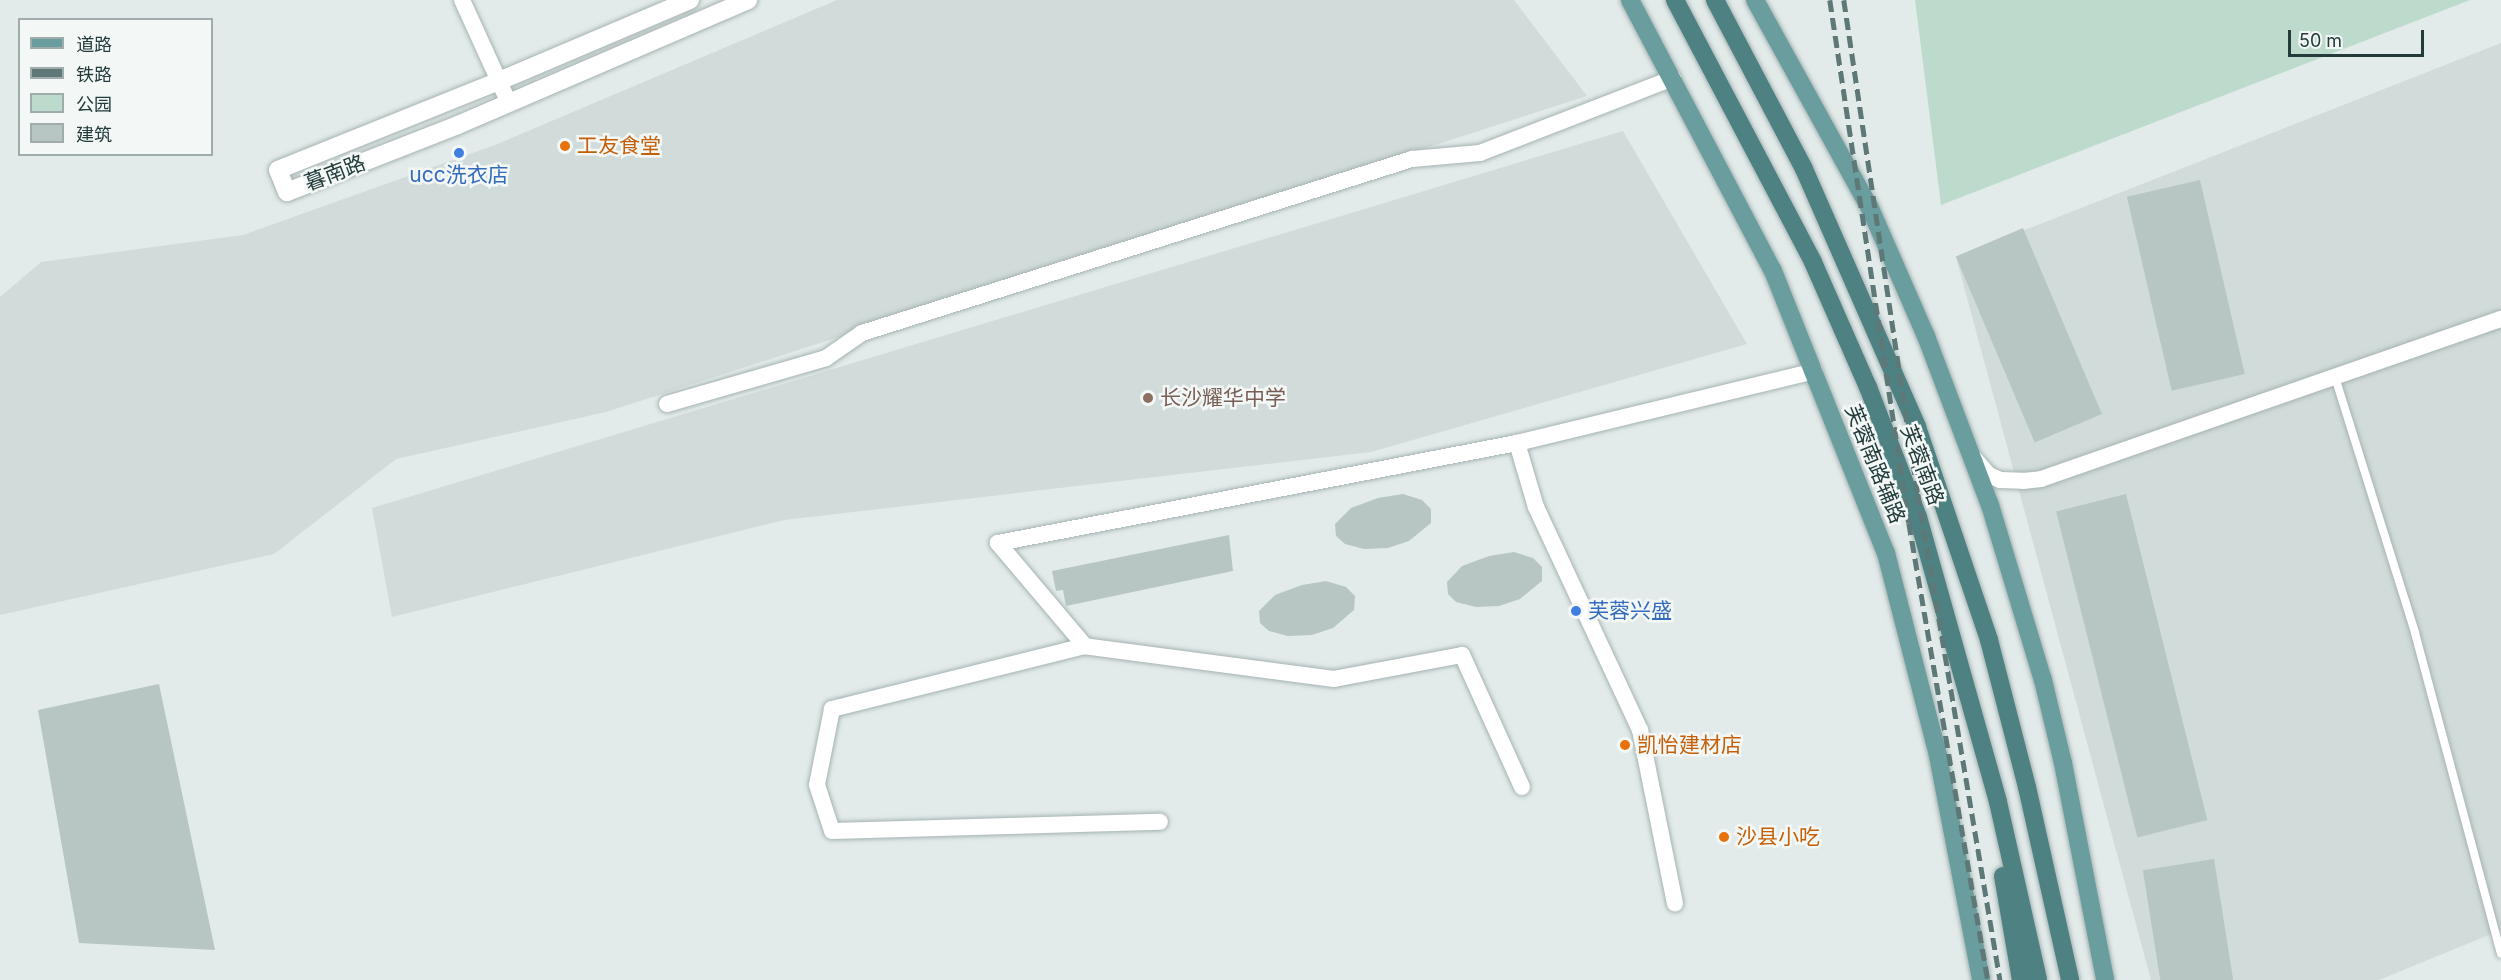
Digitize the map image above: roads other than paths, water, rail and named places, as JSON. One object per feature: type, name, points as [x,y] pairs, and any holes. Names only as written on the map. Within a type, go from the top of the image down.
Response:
[{"type":"highway","name":"芙蓉南路","points":[[1675,0],[1813,262],[1868,387],[1918,517],[1971,700],[2038,980]]},
{"type":"highway","name":"芙蓉南路","points":[[1715,0],[1804,169],[1858,287],[1921,438],[1989,640],[2027,787],[2070,980]]},
{"type":"highway","points":[[1971,700],[2021,980]]},
{"type":"main road","name":"暮南路","points":[[690,0],[499,81],[278,170],[287,192],[509,103],[748,0]]},
{"type":"main road","name":"芙蓉南路辅路","points":[[1630,0],[1773,271],[1886,553],[1938,756],[1981,980]]},
{"type":"main road","points":[[1755,0],[1870,208],[1926,336],[1972,455],[2008,562],[2043,680],[2081,846],[2105,980]]},
{"type":"street","points":[[462,0],[509,103]]},
{"type":"street","points":[[667,404],[826,358],[862,333],[1412,159],[1480,153],[1673,78]]},
{"type":"street","points":[[1972,455],[1989,475],[2000,480],[2041,479],[2501,319]]},
{"type":"street","points":[[1085,646],[998,543],[1517,443],[1814,371]]},
{"type":"street","points":[[1517,443],[1536,507],[1640,730],[1675,904]]},
{"type":"street","points":[[1160,822],[832,831],[817,785],[832,709],[1085,646],[1334,679],[1462,655],[1522,787]]},
{"type":"lane","points":[[2335,377],[2415,633],[2501,954]]},
{"type":"railway","points":[[1830,0],[1909,523],[1988,980]]},
{"type":"railway","points":[[1844,0],[1918,494],[2000,980]]},
{"type":"place","name":"工友食堂","points":[[565,146]]},
{"type":"place","name":"ucc洗衣店","points":[[459,153]]},
{"type":"place","name":"长沙耀华中学","points":[[1148,398]]},
{"type":"place","name":"芙蓉兴盛","points":[[1576,611]]},
{"type":"place","name":"凯怡建材店","points":[[1625,745]]},
{"type":"place","name":"沙县小吃","points":[[1724,837]]}]
